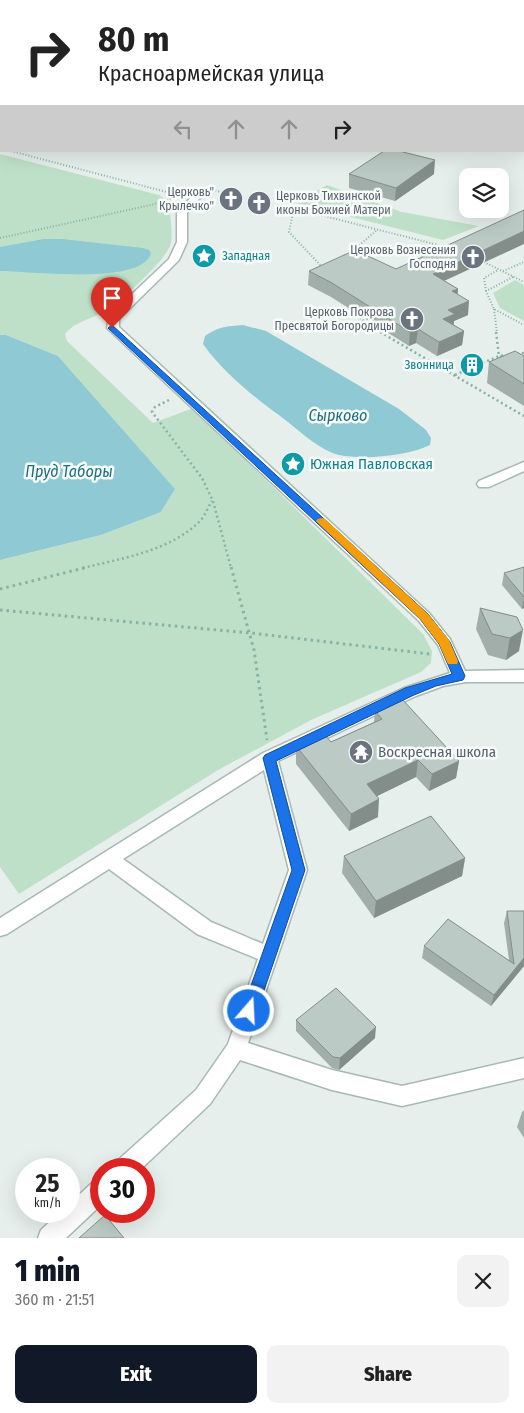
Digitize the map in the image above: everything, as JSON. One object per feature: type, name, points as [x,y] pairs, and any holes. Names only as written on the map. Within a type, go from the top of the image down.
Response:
[{"type":"street","points":[[195,198],[182,213],[182,242],[174,260],[113,318],[112,328],[424,617],[445,642],[459,676]]},
{"type":"street","points":[[484,484],[524,466]]},
{"type":"street","points":[[0,928],[269,758],[434,682],[459,676],[504,678],[524,676]]},
{"type":"street","points":[[137,1158],[203,1097],[236,1049],[298,870],[269,758]]},
{"type":"street","points":[[108,858],[204,928],[269,955]]},
{"type":"street","points":[[236,1049],[332,1080],[402,1096],[524,1068]]},
{"type":"street","points":[[49,1238],[90,1200]]},
{"type":"path","points":[[0,238],[151,205],[180,195],[16,152]]},
{"type":"path","points":[[213,190],[230,194]]},
{"type":"path","points":[[282,205],[447,247]]},
{"type":"path","points":[[294,208],[289,232],[323,268]]},
{"type":"path","points":[[356,258],[348,255],[377,230]]},
{"type":"path","points":[[484,262],[524,282]]},
{"type":"path","points":[[502,271],[524,262]]},
{"type":"path","points":[[499,270],[484,278],[486,291],[494,309],[499,356]]},
{"type":"path","points":[[486,291],[513,277]]},
{"type":"path","points":[[357,302],[350,306],[348,310],[356,317],[420,357],[455,375],[524,416]]},
{"type":"path","points":[[494,309],[524,325]]},
{"type":"path","points":[[478,365],[499,356],[524,353]]},
{"type":"path","points":[[499,356],[507,361]]},
{"type":"path","points":[[455,375],[471,368]]},
{"type":"path","points":[[183,392],[155,407],[152,412],[202,478],[213,501],[254,650],[269,758]]},
{"type":"path","points":[[0,589],[150,551],[183,534],[201,520],[213,501]]},
{"type":"path","points":[[0,610],[250,633],[450,656]]},
{"type":"green space","points":[[0,154],[159,195],[168,201],[172,233],[171,243],[160,261],[118,301],[101,313],[77,324],[69,330],[65,334],[67,341],[153,423],[193,408],[423,634],[432,651],[431,663],[421,672],[311,720],[218,770],[19,894],[0,867],[0,560],[101,535],[161,512],[175,489],[58,356],[6,335],[0,335]]},
{"type":"green space","points":[[327,185],[402,212],[479,226],[443,240],[295,203]]},
{"type":"green space","points":[[515,280],[524,285],[524,321],[500,308],[493,293]]},
{"type":"water","points":[[44,239],[62,239],[143,248],[151,253],[143,263],[128,270],[107,273],[58,274],[0,271],[0,247]]},
{"type":"water","name":"Сырково","points":[[243,325],[266,331],[399,409],[426,430],[431,438],[430,445],[410,452],[373,457],[339,455],[318,446],[242,386],[212,356],[203,344],[205,336],[218,329]]},
{"type":"water","name":"Пруд Таборы","points":[[0,335],[6,335],[58,356],[175,489],[161,512],[101,535],[0,560]]},
{"type":"building","points":[[382,152],[403,152],[435,160],[396,188],[349,174]]},
{"type":"building","points":[[524,210],[524,231],[433,274],[458,289],[452,291],[469,301],[448,310],[455,314],[443,319],[464,331],[439,342],[418,329],[410,332],[332,283],[309,271],[355,250],[396,269]]},
{"type":"building","points":[[515,351],[524,356],[524,384],[489,362]]},
{"type":"building","points":[[524,567],[524,597],[504,573]]},
{"type":"building","points":[[480,608],[517,617],[523,630],[510,638],[492,634]]},
{"type":"building","points":[[402,699],[459,761],[432,774],[418,760],[367,784],[379,799],[351,814],[296,746],[324,734],[331,742],[382,719],[375,711]]},
{"type":"building","points":[[431,816],[465,858],[376,901],[344,856]]},
{"type":"building","points":[[507,911],[524,911],[524,958],[494,995],[424,946],[448,919],[514,964]]},
{"type":"building","points":[[336,988],[376,1027],[340,1058],[333,1057],[296,1020]]},
{"type":"building","points":[[96,1223],[112,1223],[124,1238],[79,1238]]},
{"type":"slow traffic","points":[[322,521],[424,617],[445,642],[453,661]]},
{"type":"place","name":"Церковь\" Крылечко\"","points":[[231,199]]},
{"type":"place","name":"Церковь Тихвинской иконы Божией Матери","points":[[259,203]]},
{"type":"place","name":"Западная","points":[[204,256]]},
{"type":"place","name":"Церковь Вознесения Господня","points":[[473,257]]},
{"type":"place","name":"Церковь Покрова Пресвятой Богородицы","points":[[412,319]]},
{"type":"place","name":"Звонница","points":[[472,365]]},
{"type":"place","name":"Южная Павловская","points":[[293,464]]},
{"type":"place","name":"Воскресная школа","points":[[361,752]]},
{"type":"route","points":[[112,328],[424,617],[445,642],[459,676],[434,682],[410,692],[269,758],[298,870],[249,1011]]}]
